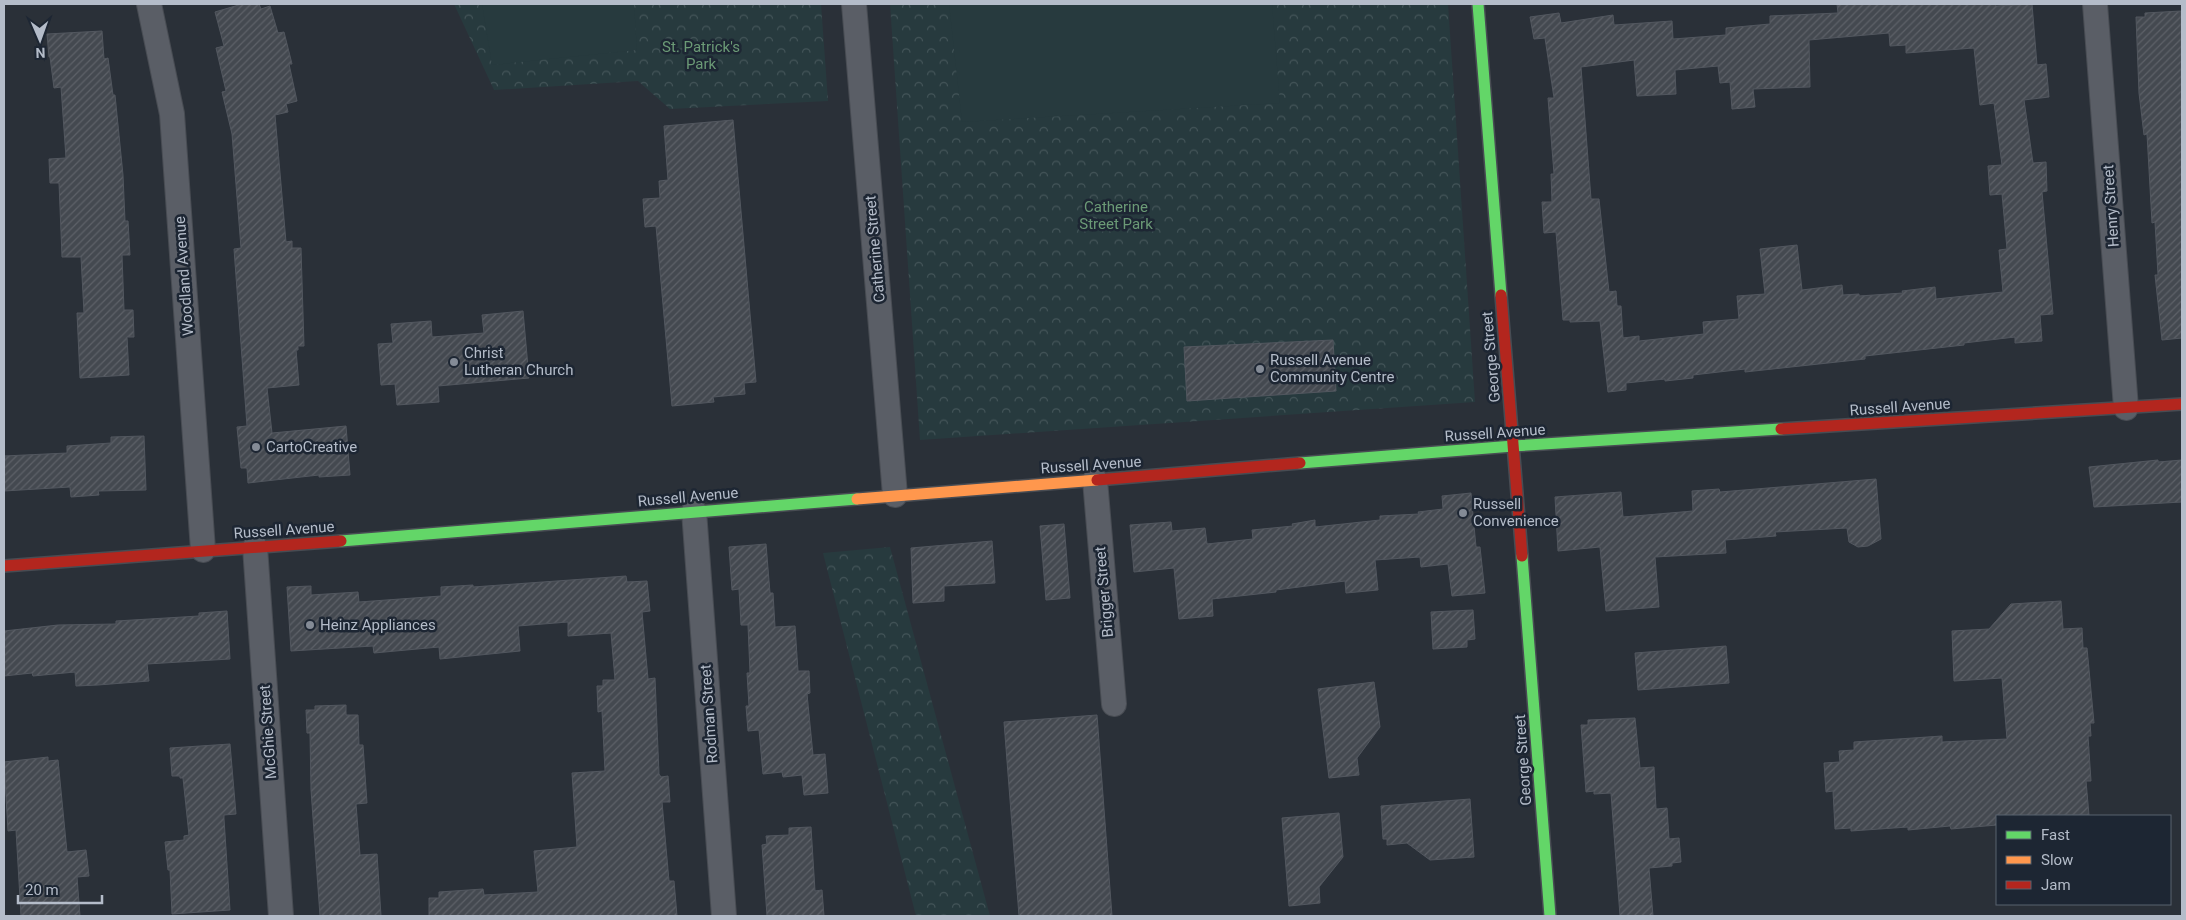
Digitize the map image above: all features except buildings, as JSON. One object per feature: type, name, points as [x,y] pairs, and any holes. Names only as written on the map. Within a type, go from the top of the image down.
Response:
[{"type":"street","name":"Woodland Avenue","points":[[148,4],[172,114],[203,550]]},
{"type":"street","name":"Catherine Street","points":[[854,4],[895,495]]},
{"type":"street","name":"George Street","points":[[1478,4],[1550,916]]},
{"type":"street","name":"Henry Street","points":[[2095,4],[2126,408]]},
{"type":"street","name":"Russell Avenue","points":[[4,566],[1513,446],[2182,404]]},
{"type":"street","name":"Brigger Street","points":[[1095,480],[1114,704]]},
{"type":"street","name":"Rodman Street","points":[[694,511],[724,916]]},
{"type":"street","name":"McGhie Street","points":[[255,547],[281,916]]},
{"type":"green space","name":"St. Patrick's Park","points":[[454,4],[821,4],[828,101],[670,109],[638,81],[494,90]]},
{"type":"green space","points":[[482,4],[634,4],[637,50],[492,65]]},
{"type":"green space","name":"Catherine Street Park","points":[[890,4],[1448,4],[1475,402],[920,440]]},
{"type":"green space","points":[[949,4],[1272,4],[1280,103],[962,122]]},
{"type":"green space","points":[[890,547],[990,916],[916,916],[823,553]]},
{"type":"traffic: fast","points":[[1478,4],[1501,295]]},
{"type":"traffic: fast","points":[[1300,463],[1513,446],[1781,429]]},
{"type":"traffic: fast","points":[[341,541],[857,499]]},
{"type":"traffic: fast","points":[[1522,556],[1550,916]]},
{"type":"traffic: slow","points":[[857,499],[1097,480]]},
{"type":"traffic: jam","points":[[1501,295],[1522,556]]},
{"type":"traffic: jam","points":[[1781,429],[2182,404]]},
{"type":"traffic: jam","points":[[1097,480],[1300,463]]},
{"type":"traffic: jam","points":[[4,566],[341,541]]},
{"type":"place","name":"Christ Lutheran Church","points":[[454,362]]},
{"type":"place","name":"Russell Avenue Community Centre","points":[[1260,369]]},
{"type":"place","name":"CartoCreative","points":[[256,447]]},
{"type":"place","name":"Russell Convenience","points":[[1463,513]]},
{"type":"place","name":"Heinz Appliances","points":[[310,625]]}]
